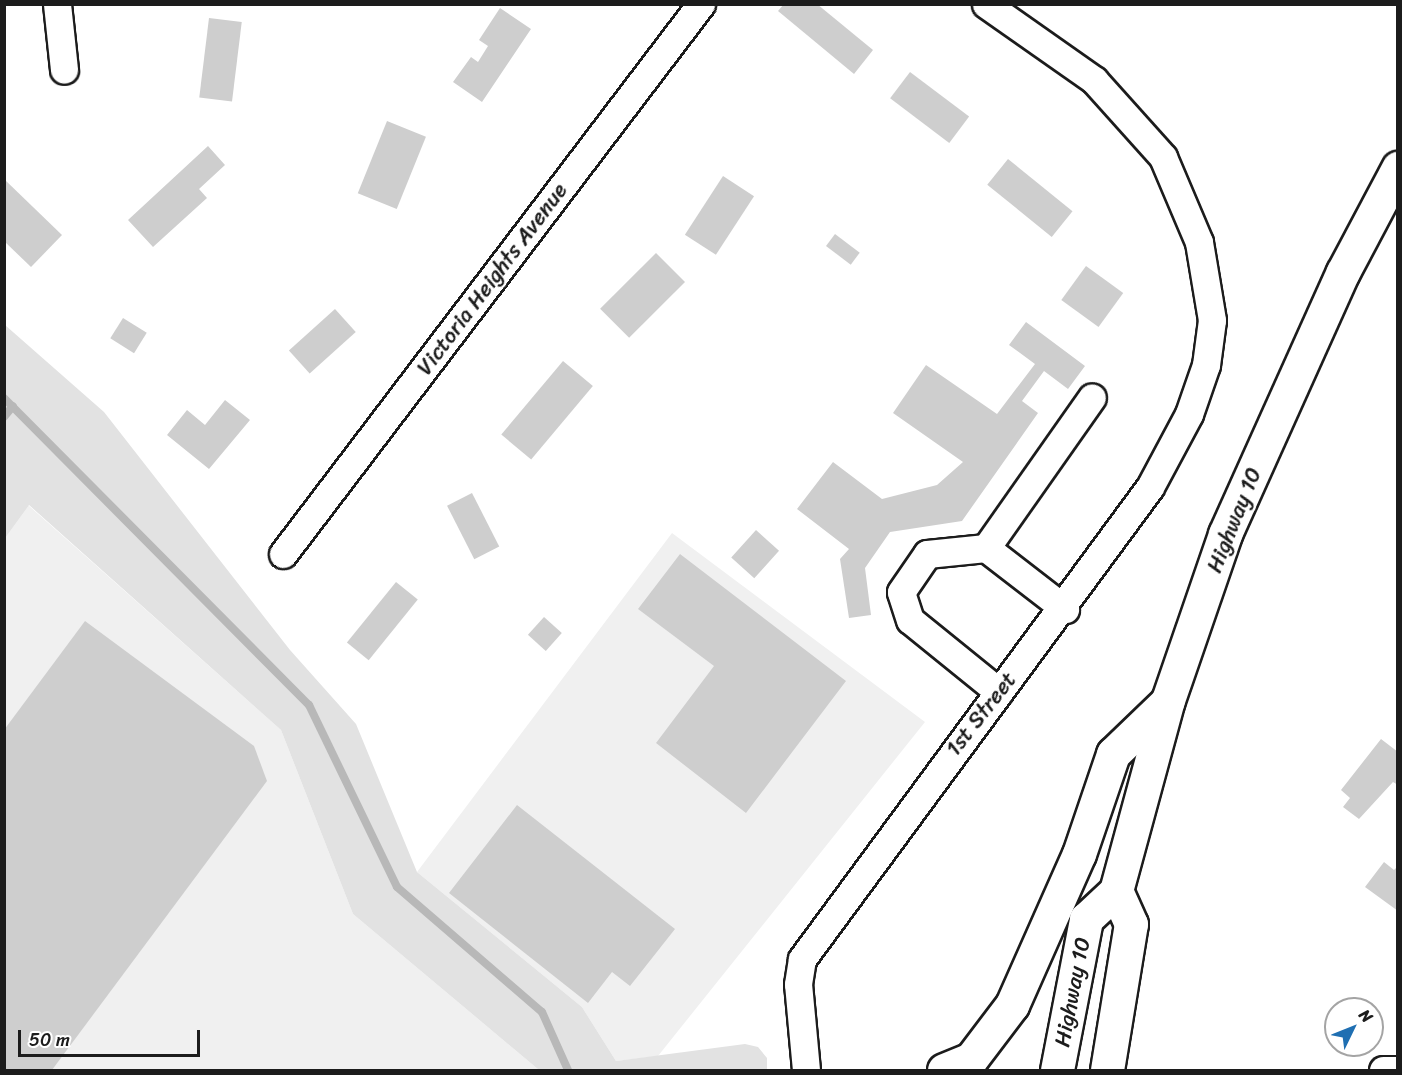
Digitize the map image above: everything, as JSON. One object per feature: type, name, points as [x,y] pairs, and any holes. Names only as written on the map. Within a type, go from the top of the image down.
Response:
[{"type":"highway","name":"Highway 10","points":[[1057,1071],[1086,919],[1116,891],[1168,700],[1225,534],[1343,272],[1398,168]]},
{"type":"highway","points":[[944,1071],[971,1059],[1012,1005],[1079,854],[1113,754],[1168,700]]},
{"type":"highway","name":"Highway 10","points":[[1107,1071],[1131,924],[1116,891]]},
{"type":"street","points":[[57,4],[64,70]]},
{"type":"street","name":"Victoria Heights Avenue","points":[[283,554],[701,4]]},
{"type":"street","name":"1st Street","points":[[806,1071],[798,984],[802,959],[999,692],[1065,609],[1166,463],[1206,367],[1212,320],[1199,242],[1163,157],[1094,80],[986,4]]},
{"type":"street","points":[[986,548],[1092,397]]},
{"type":"street","points":[[999,692],[910,620],[902,592],[927,554],[986,548],[1065,609]]},
{"type":"street","points":[[1383,1071],[1398,1070]]},
{"type":"shaded area","points":[[5,325],[104,412],[290,650],[356,724],[417,872],[582,1007],[616,1061],[745,1044],[758,1047],[767,1058],[767,1070],[539,1070],[353,914],[281,730],[29,505],[5,538]]},
{"type":"shaded area","points":[[28,505],[281,730],[353,914],[539,1070],[5,1070],[4,538]]},
{"type":"shaded area","points":[[672,533],[925,722],[658,1056],[616,1061],[582,1007],[417,872]]},
{"type":"building","points":[[784,4],[817,4],[873,50],[854,74],[778,11]]},
{"type":"building","points":[[500,8],[531,29],[482,102],[453,82],[471,57],[478,62],[488,46],[479,40]]},
{"type":"building","points":[[209,18],[242,22],[232,101],[199,97]]},
{"type":"building","points":[[910,72],[969,117],[949,143],[890,98]]},
{"type":"building","points":[[387,121],[426,137],[397,209],[358,193]]},
{"type":"building","points":[[208,146],[225,165],[199,189],[207,198],[153,247],[128,220]]},
{"type":"building","points":[[1008,159],[1073,211],[1052,237],[987,185]]},
{"type":"building","points":[[723,176],[754,196],[716,255],[685,235]]},
{"type":"building","points":[[4,179],[62,235],[31,267],[4,241]]},
{"type":"building","points":[[835,234],[860,253],[851,265],[826,246]]},
{"type":"building","points":[[656,253],[685,282],[629,338],[600,309]]},
{"type":"building","points":[[1086,266],[1123,293],[1099,327],[1061,300]]},
{"type":"building","points":[[335,309],[356,332],[310,374],[289,350]]},
{"type":"building","points":[[123,318],[147,333],[134,353],[110,338]]},
{"type":"building","points":[[1026,322],[1085,366],[1068,389],[1044,371],[1022,401],[1038,413],[962,521],[890,532],[865,568],[871,615],[849,618],[840,559],[849,549],[797,509],[833,462],[882,499],[937,485],[963,462],[893,413],[926,365],[997,414],[1035,364],[1009,345]]},
{"type":"building","points":[[563,361],[593,386],[531,460],[501,435]]},
{"type":"building","points":[[225,400],[250,420],[209,469],[167,435],[187,410],[205,425]]},
{"type":"building","points":[[472,493],[499,546],[474,559],[447,506]]},
{"type":"building","points":[[756,530],[779,551],[754,578],[731,557]]},
{"type":"building","points":[[680,554],[846,681],[746,813],[656,743],[714,666],[638,609]]},
{"type":"building","points":[[396,582],[418,600],[369,660],[347,643]]},
{"type":"building","points":[[544,617],[562,633],[546,651],[528,635]]},
{"type":"building","points":[[85,621],[254,746],[267,781],[52,1070],[4,1070],[4,730]]},
{"type":"building","points":[[1381,739],[1398,752],[1398,785],[1393,782],[1359,819],[1343,807],[1350,798],[1341,790]]},
{"type":"building","points":[[517,805],[675,929],[630,986],[612,972],[588,1003],[449,893]]},
{"type":"building","points":[[1384,862],[1394,870],[1398,866],[1398,911],[1365,887]]},
{"type":"waterway","points":[[4,398],[309,705],[397,887],[542,1012],[568,1070]]},
{"type":"waterway","points":[[4,417],[13,406]]}]
